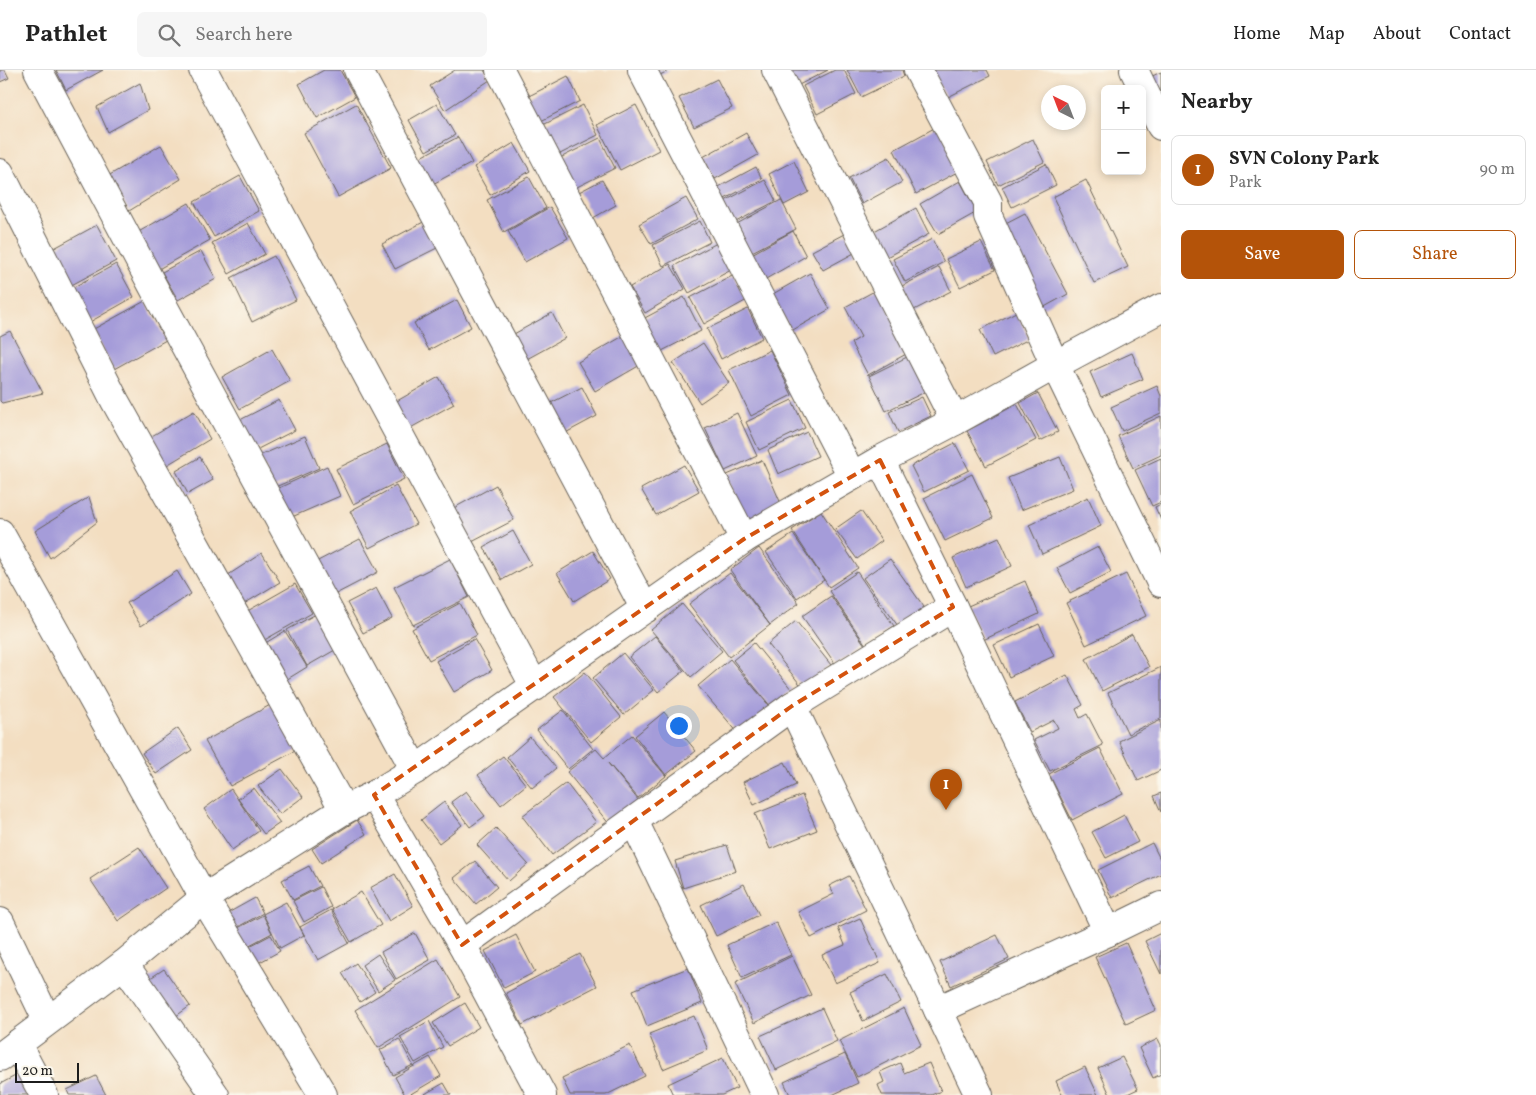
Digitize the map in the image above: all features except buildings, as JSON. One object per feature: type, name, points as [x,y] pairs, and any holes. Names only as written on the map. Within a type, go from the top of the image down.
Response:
[{"type":"street","points":[[38,70],[165,309],[415,770]]},
{"type":"street","points":[[203,70],[535,687]]},
{"type":"street","points":[[358,70],[645,609]]},
{"type":"street","points":[[500,70],[744,539]]},
{"type":"street","points":[[642,70],[852,476]]},
{"type":"street","points":[[776,70],[955,421]]},
{"type":"street","points":[[918,70],[988,202],[988,216],[1055,365],[1161,583]]},
{"type":"street","points":[[1134,70],[1161,126]]},
{"type":"street","points":[[0,173],[115,401],[344,810]]},
{"type":"street","points":[[44,1095],[9,1050],[124,964],[204,898],[344,810],[374,795],[415,770],[744,539],[880,460],[1161,308]]},
{"type":"street","points":[[880,460],[953,607],[1108,932]]},
{"type":"street","points":[[0,533],[204,898],[323,1095]]},
{"type":"street","points":[[462,945],[792,706],[953,607]]},
{"type":"street","points":[[792,706],[978,1095]]},
{"type":"street","points":[[374,795],[462,945],[542,1095]]},
{"type":"street","points":[[634,821],[765,1095]]},
{"type":"street","points":[[938,1010],[1161,906]]},
{"type":"street","points":[[0,922],[47,1020]]},
{"type":"street","points":[[124,964],[215,1095]]},
{"type":"highlighted area","points":[[880,460],[953,607],[792,706],[462,945],[374,795],[744,539]]},
{"type":"place","name":"SVN Colony Park","points":[[946,810]]}]
